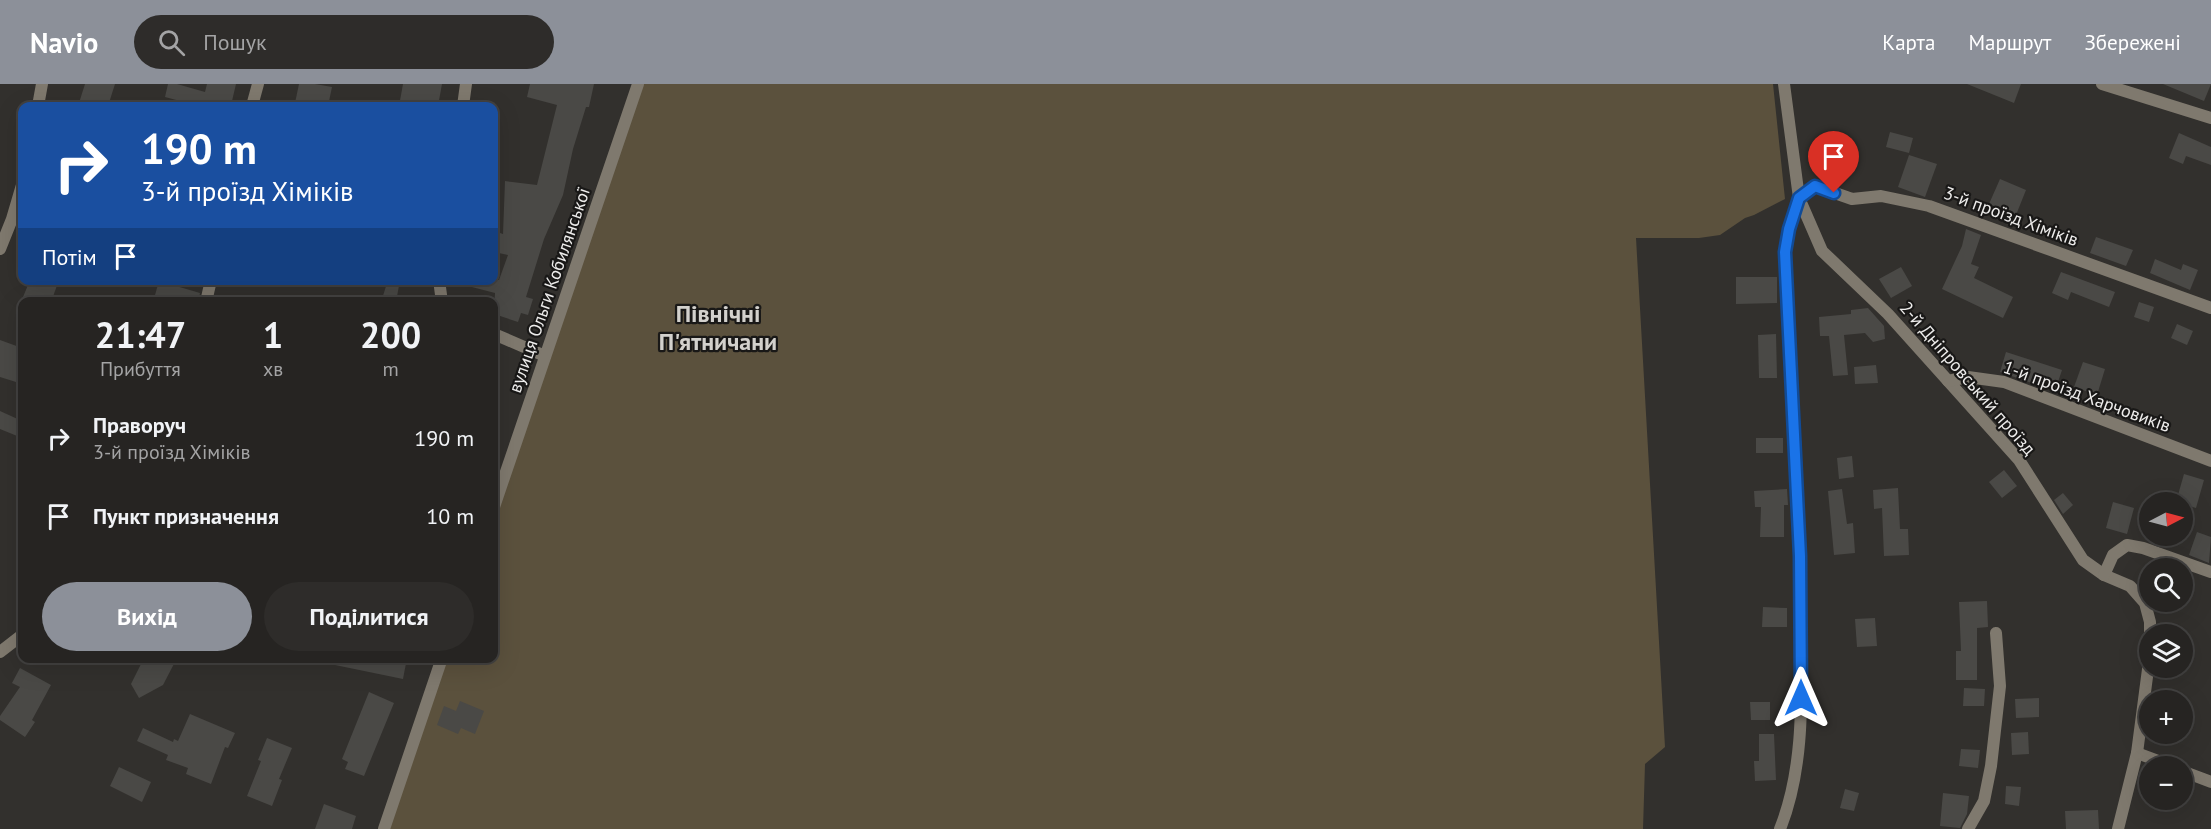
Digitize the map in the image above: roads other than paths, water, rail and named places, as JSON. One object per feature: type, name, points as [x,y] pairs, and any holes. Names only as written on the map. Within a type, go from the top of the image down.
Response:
[{"type":"street","points":[[39,102],[42,84]]},
{"type":"street","points":[[253,102],[258,84]]},
{"type":"street","points":[[464,102],[466,84]]},
{"type":"street","name":"вулиця Ольги Кобилянської","points":[[498,495],[638,84]]},
{"type":"street","points":[[1780,829],[1790,806],[1796,772],[1801,698],[1800,556],[1785,252],[1789,229],[1799,198],[1784,84]]},
{"type":"street","points":[[2102,84],[2211,118]]},
{"type":"street","name":"3-й проїзд Хіміків","points":[[1799,198],[1815,186],[1852,198],[1881,196],[1929,206],[2211,308]]},
{"type":"street","name":"2-й Дніпровський проїзд","points":[[1799,198],[1822,250],[1888,314],[2019,460],[2084,560],[2104,574],[2130,586],[2145,603],[2150,624]]},
{"type":"street","points":[[0,249],[18,199]]},
{"type":"street","points":[[498,336],[545,356]]},
{"type":"street","name":"1-й проїзд Харчовиків","points":[[1948,381],[1968,377],[2004,382],[2211,461]]},
{"type":"street","points":[[2104,574],[2113,555],[2127,545],[2143,548],[2211,573]]},
{"type":"street","points":[[1968,829],[1984,801],[1991,766],[2000,686],[1996,633]]},
{"type":"street","points":[[1,648],[18,637]]},
{"type":"street","points":[[384,829],[440,663]]},
{"type":"street","points":[[2118,829],[2137,753],[2147,678]]},
{"type":"street","points":[[2137,753],[2145,756]]},
{"type":"street","points":[[2193,775],[2211,782]]},
{"type":"district","name":"Північні П'ятничани","points":[[718,327]]}]
